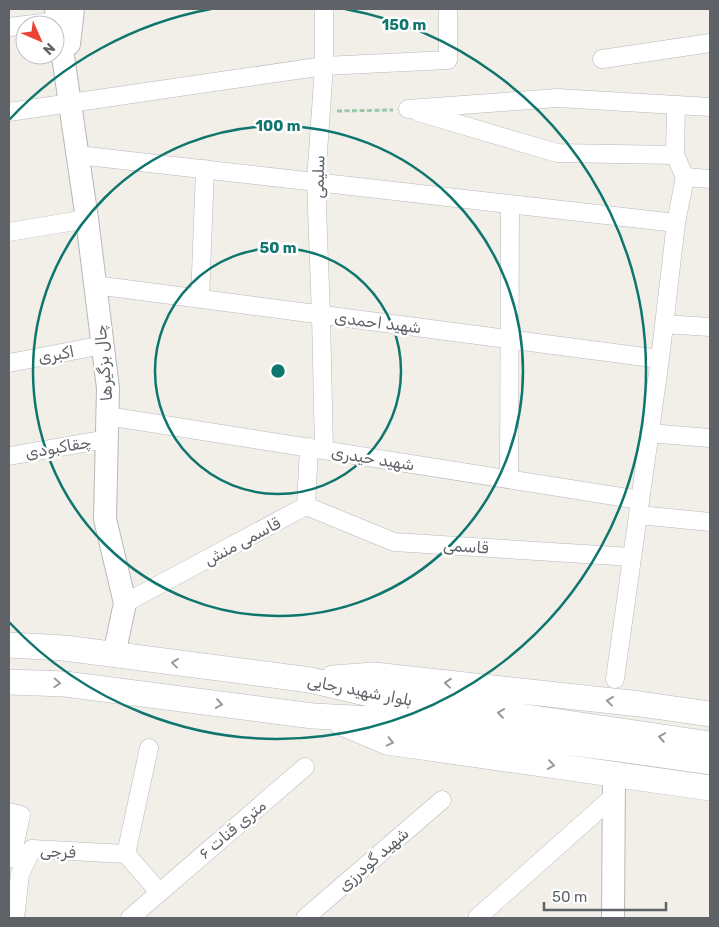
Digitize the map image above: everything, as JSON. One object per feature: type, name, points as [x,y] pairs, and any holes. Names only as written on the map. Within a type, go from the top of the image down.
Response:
[{"type":"main road","name":"بلوار شهید رجایی","points":[[9,645],[64,648],[310,680],[370,694],[710,744]]},
{"type":"main road","points":[[310,680],[374,675],[640,704],[710,714]]},
{"type":"main road","name":"بلوار شهید رجایی","points":[[9,682],[66,684],[328,718],[393,720],[710,762]]},
{"type":"main road","points":[[328,718],[387,742],[614,784],[710,788]]},
{"type":"street","name":"سلیمی","points":[[316,449],[321,314],[316,181],[324,66],[324,9]]},
{"type":"street","points":[[9,112],[324,66],[448,60],[448,9]]},
{"type":"street","points":[[9,27],[65,12]]},
{"type":"street","name":"چال بزگیرها","points":[[65,12],[66,69],[108,388],[104,519],[125,603],[114,655]]},
{"type":"street","points":[[602,59],[710,43]]},
{"type":"street","points":[[408,109],[557,98],[710,107]]},
{"type":"street","points":[[616,679],[660,358],[676,223],[685,177],[675,155],[676,105]]},
{"type":"street","points":[[408,109],[557,153],[675,155]]},
{"type":"street","points":[[78,154],[676,223]]},
{"type":"street","points":[[200,299],[205,169]]},
{"type":"street","points":[[685,177],[710,179]]},
{"type":"street","points":[[509,479],[510,204]]},
{"type":"street","points":[[9,232],[87,220]]},
{"type":"street","name":"شهید احمدی","points":[[95,285],[660,358]]},
{"type":"street","points":[[664,324],[710,327]]},
{"type":"street","name":"اکبری","points":[[9,363],[103,345]]},
{"type":"street","name":"شهید حیدری","points":[[107,416],[509,479],[710,522]]},
{"type":"street","points":[[649,433],[710,438]]},
{"type":"street","name":"چقاکبودی","points":[[9,456],[107,439]]},
{"type":"street","points":[[306,506],[316,449]]},
{"type":"street","name":"قاسمی منش","points":[[125,603],[306,506]]},
{"type":"street","name":"قاسمی","points":[[306,506],[394,542],[632,557]]},
{"type":"street","points":[[150,748],[126,854],[159,892]]},
{"type":"street","name":"۶ متری قنات","points":[[130,918],[305,767]]},
{"type":"street","points":[[476,918],[614,784]]},
{"type":"street","points":[[613,918],[614,784]]},
{"type":"street","name":"شهید گودرزی","points":[[305,918],[442,800]]},
{"type":"street","points":[[9,812],[21,815],[12,857],[24,866]]},
{"type":"street","name":"فرجی","points":[[13,912],[20,874],[32,849],[126,854]]},
{"type":"path","points":[[321,112],[408,109]]}]
